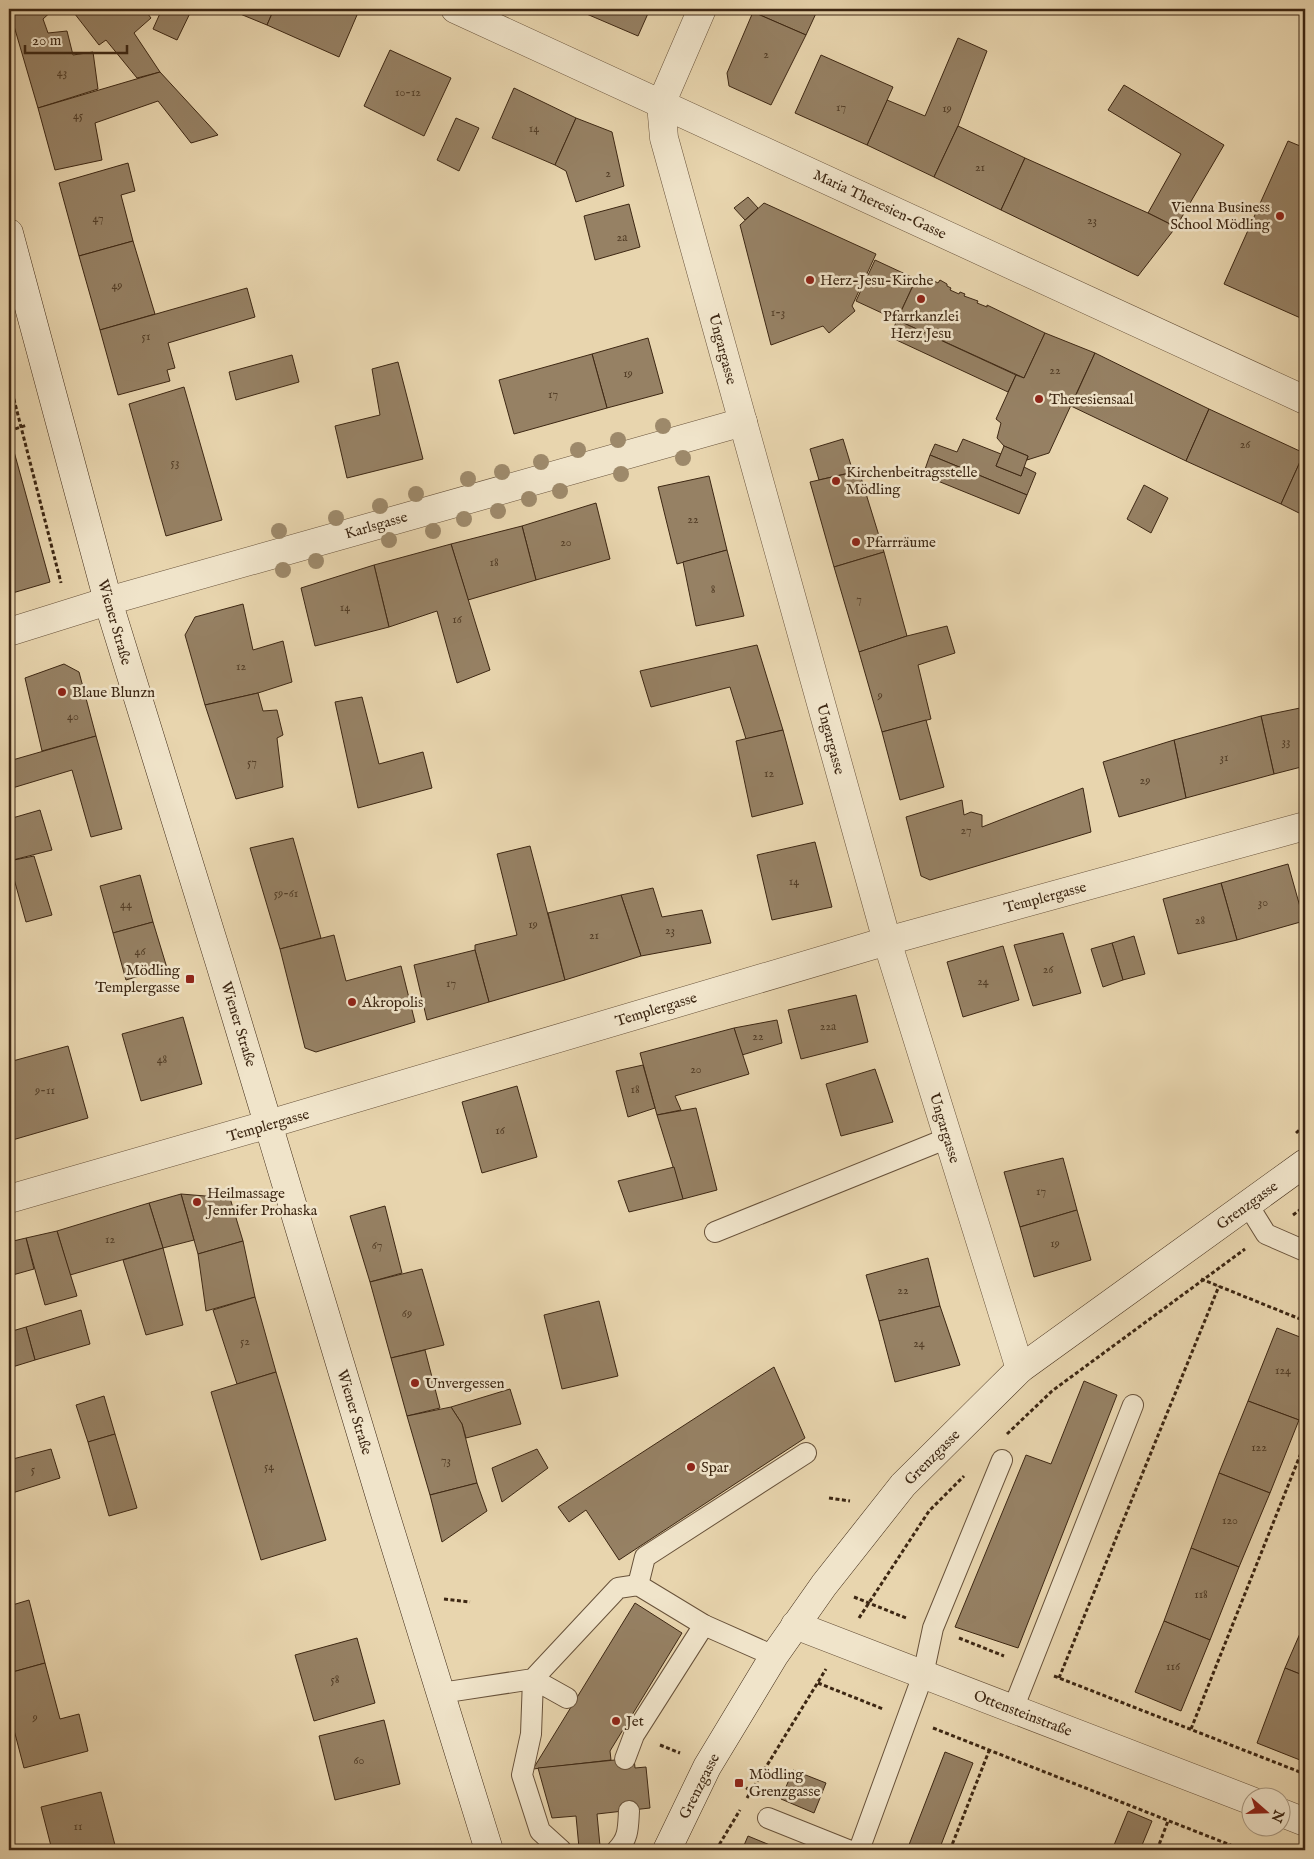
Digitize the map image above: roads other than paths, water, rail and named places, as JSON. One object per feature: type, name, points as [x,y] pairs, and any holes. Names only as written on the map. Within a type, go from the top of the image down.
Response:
[{"type":"street","name":"Maria Theresien-Gasse","points":[[455,9],[1305,400]]},
{"type":"street","points":[[661,104],[702,9]]},
{"type":"street","name":"Ungargasse","points":[[661,104],[664,138],[887,941],[1020,1369]]},
{"type":"street","name":"Wiener Straße","points":[[9,233],[108,601],[489,1850]]},
{"type":"street","name":"Karlsgasse","points":[[9,632],[108,601],[743,422]]},
{"type":"street","name":"Templergasse","points":[[9,1199],[887,941],[1305,826]]},
{"type":"street","name":"Grenzgasse","points":[[667,1850],[707,1768],[774,1656],[824,1585],[903,1485],[1020,1369],[1305,1163]]},
{"type":"street","name":"Ottensteinstraße","points":[[795,1625],[1242,1797]]},
{"type":"street","name":"Wiener Straße","points":[[478,1812],[510,1850]]},
{"type":"street","points":[[1292,1817],[1305,1822]]},
{"type":"lane","points":[[714,1232],[948,1138]]},
{"type":"lane","points":[[1248,1205],[1266,1234],[1305,1251]]},
{"type":"lane","points":[[1013,1709],[1133,1405]]},
{"type":"lane","points":[[638,1585],[645,1558],[806,1453]]},
{"type":"lane","points":[[859,1850],[923,1674],[933,1628],[1002,1460]]},
{"type":"lane","points":[[561,1850],[540,1831],[522,1775],[531,1734],[533,1679],[618,1588],[638,1585],[704,1625],[774,1656]]},
{"type":"lane","points":[[625,1759],[634,1735],[704,1625]]},
{"type":"lane","points":[[441,1693],[533,1679],[567,1698]]},
{"type":"lane","points":[[617,1850],[624,1843],[628,1832],[628,1810]]},
{"type":"lane","points":[[768,1818],[848,1850]]},
{"type":"place","name":"Vienna Business School Mödling","points":[[1280,216]]},
{"type":"place","name":"Herz-Jesu-Kirche","points":[[810,280]]},
{"type":"place","name":"Pfarrkanzlei Herz Jesu","points":[[921,299]]},
{"type":"place","name":"Theresiensaal","points":[[1039,399]]},
{"type":"place","name":"Kirchenbeitragsstelle Mödling","points":[[836,481]]},
{"type":"place","name":"Pfarrräume","points":[[856,542]]},
{"type":"place","name":"Blaue Blunzn","points":[[62,692]]},
{"type":"place","name":"Mödling Templergasse","points":[[190,979]]},
{"type":"place","name":"Akropolis","points":[[352,1002]]},
{"type":"place","name":"Heilmassage Jennifer Prohaska","points":[[197,1202]]},
{"type":"place","name":"Unvergessen","points":[[415,1383]]},
{"type":"place","name":"Spar","points":[[691,1467]]},
{"type":"place","name":"Jet","points":[[616,1721]]},
{"type":"place","name":"Mödling Grenzgasse","points":[[739,1783]]}]
